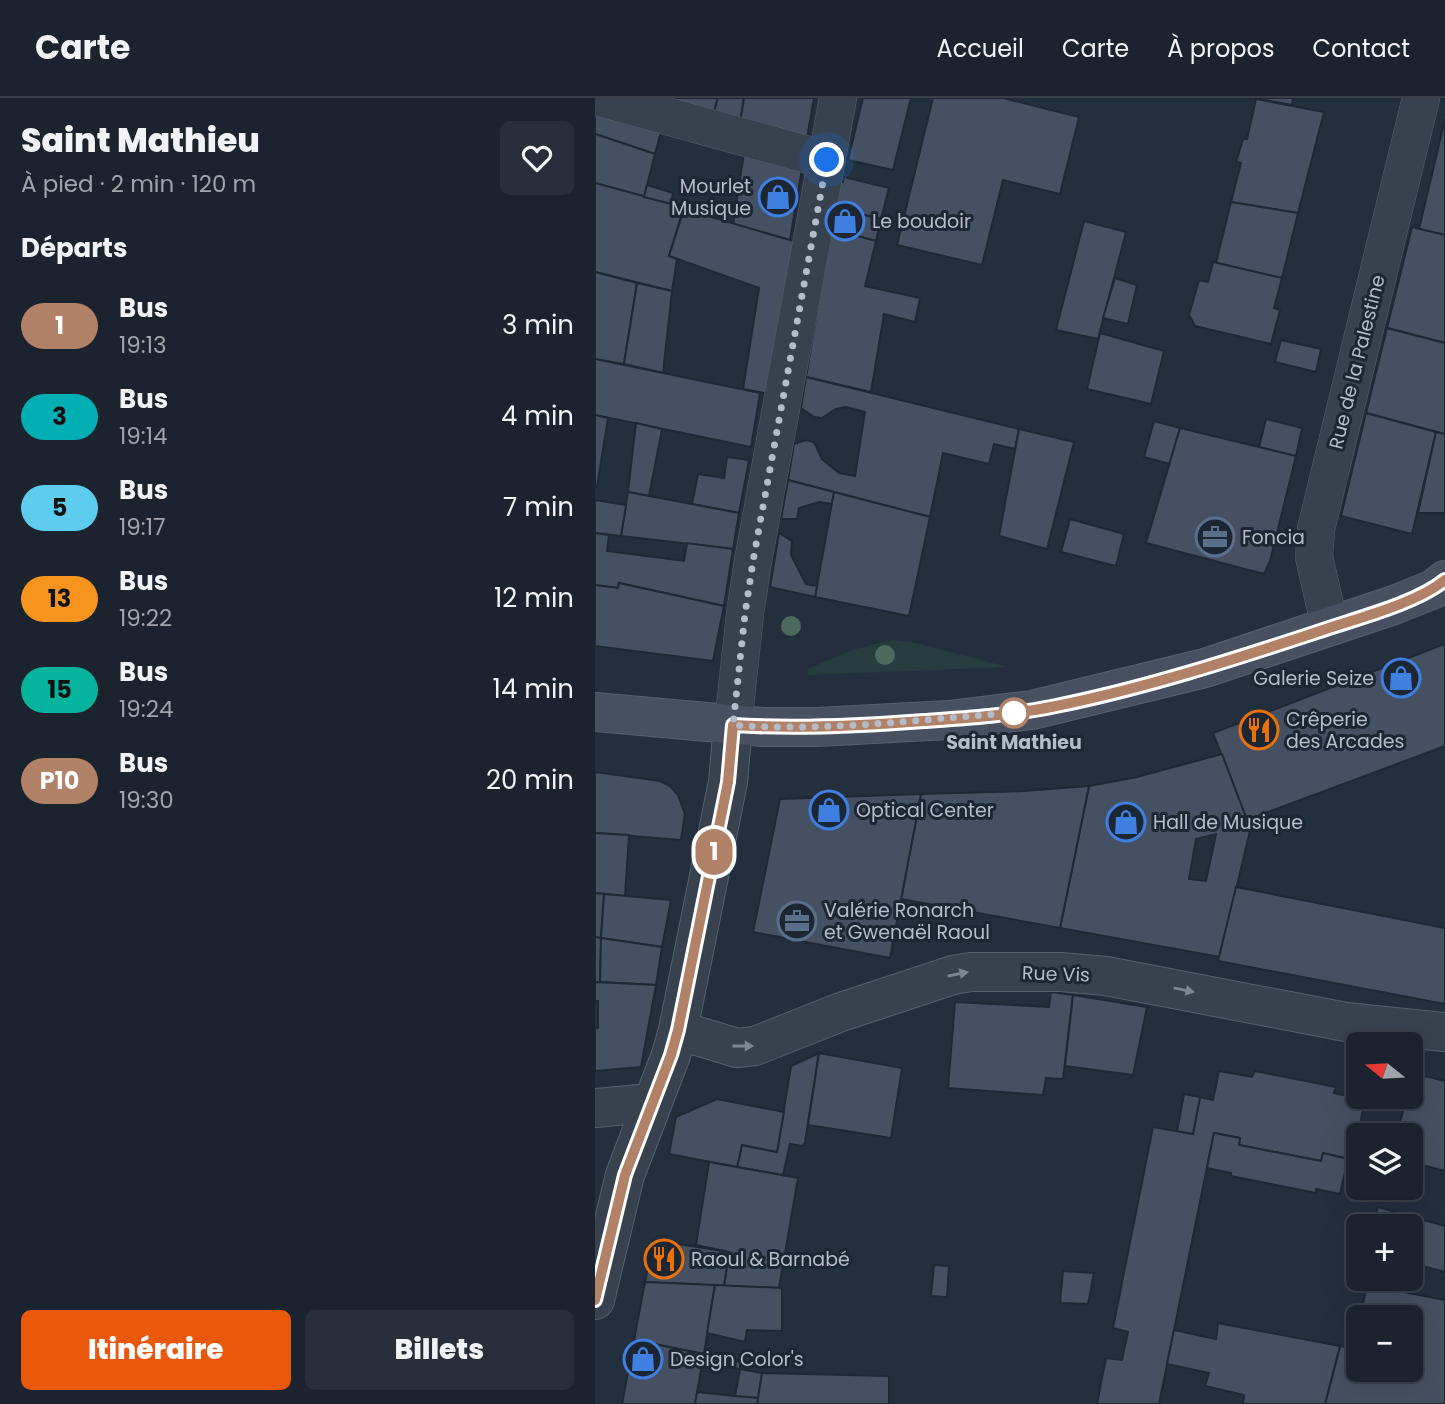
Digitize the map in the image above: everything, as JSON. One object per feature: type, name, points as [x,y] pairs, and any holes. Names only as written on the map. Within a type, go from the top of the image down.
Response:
[{"type":"main road","points":[[595,712],[733,725],[818,727],[993,716],[1032,710],[1205,668],[1330,627],[1442,585]]},
{"type":"street","points":[[601,98],[827,160]]},
{"type":"street","points":[[595,1300],[625,1175],[678,1030],[728,782],[751,574],[838,98]]},
{"type":"street","name":"Rue de la Palestine","points":[[1330,627],[1314,557],[1316,529],[1421,98]]},
{"type":"street","name":"Rue Vis","points":[[678,1030],[746,1048],[841,1012],[953,975],[971,972],[1061,972],[1135,981],[1346,1022],[1445,1032]]},
{"type":"street","points":[[595,1108],[652,1103]]},
{"type":"green space","points":[[891,640],[916,643],[1008,667],[808,675],[808,669],[852,650]]},
{"type":"building","points":[[654,98],[718,98],[713,115]]},
{"type":"building","points":[[718,98],[744,98],[740,123],[713,115]]},
{"type":"building","points":[[744,98],[814,98],[806,143],[740,123]]},
{"type":"building","points":[[863,98],[911,98],[893,170],[848,160]]},
{"type":"building","points":[[933,98],[1003,98],[1079,117],[1060,194],[1003,180],[982,265],[897,245]]},
{"type":"building","points":[[1254,98],[1293,98],[1292,105]]},
{"type":"building","points":[[1256,99],[1324,112],[1298,213],[1231,202],[1241,163],[1236,162],[1243,139],[1247,139]]},
{"type":"building","points":[[595,108],[663,124],[655,154],[595,134]]},
{"type":"building","points":[[1445,119],[1445,235],[1419,229]]},
{"type":"building","points":[[595,134],[655,154],[644,197],[595,183]]},
{"type":"building","points":[[745,146],[803,163],[790,240],[733,225]]},
{"type":"building","points":[[844,177],[889,188],[881,219],[835,208],[840,181],[843,182]]},
{"type":"building","points":[[595,183],[684,207],[669,256],[677,259],[672,291],[595,272]]},
{"type":"building","points":[[647,185],[673,193],[671,204],[644,197]]},
{"type":"building","points":[[1231,202],[1298,213],[1282,278],[1216,263]]},
{"type":"building","points":[[835,208],[881,219],[876,241],[831,229]]},
{"type":"building","points":[[684,209],[800,243],[774,395],[743,389],[759,288],[669,256]]},
{"type":"building","points":[[1084,221],[1126,232],[1098,339],[1056,330]]},
{"type":"building","points":[[1412,227],[1445,235],[1445,343],[1387,328]]},
{"type":"building","points":[[831,229],[876,241],[865,286],[920,298],[915,322],[884,314],[871,392],[806,377]]},
{"type":"building","points":[[1213,262],[1282,278],[1274,308],[1280,310],[1271,344],[1195,326],[1189,315],[1199,280],[1208,282]]},
{"type":"building","points":[[595,272],[637,283],[624,364],[595,359]]},
{"type":"building","points":[[1115,278],[1137,285],[1128,324],[1103,318]]},
{"type":"building","points":[[637,283],[672,291],[663,373],[624,364]]},
{"type":"building","points":[[1387,328],[1445,343],[1445,434],[1366,413]]},
{"type":"building","points":[[1100,333],[1164,351],[1151,404],[1087,389]]},
{"type":"building","points":[[1281,340],[1321,349],[1316,372],[1275,362]]},
{"type":"building","points":[[595,359],[760,393],[751,447],[595,415]]},
{"type":"building","points":[[806,377],[1019,429],[1015,449],[994,444],[989,464],[943,453],[930,517],[788,480],[794,444],[806,440],[814,442],[822,459],[839,473],[855,476],[865,412],[846,407],[836,409],[822,418],[814,417],[801,408]]},
{"type":"building","points":[[1366,413],[1436,432],[1412,534],[1341,516]]},
{"type":"building","points":[[595,415],[608,418],[597,487],[595,486]]},
{"type":"building","points":[[1266,419],[1302,428],[1296,456],[1259,447]]},
{"type":"building","points":[[1154,421],[1180,428],[1170,464],[1144,457]]},
{"type":"building","points":[[636,423],[662,429],[649,496],[628,492]]},
{"type":"building","points":[[1180,428],[1296,456],[1270,561],[1264,574],[1146,543]]},
{"type":"building","points":[[1019,429],[1074,442],[1047,549],[999,536]]},
{"type":"building","points":[[1436,432],[1445,434],[1445,513],[1418,513]]},
{"type":"building","points":[[727,457],[749,460],[739,513],[692,504],[698,474],[724,478]]},
{"type":"building","points":[[788,480],[834,492],[832,504],[819,502],[799,508],[797,519],[781,519]]},
{"type":"building","points":[[628,492],[739,513],[733,549],[621,536]]},
{"type":"building","points":[[834,492],[930,517],[909,616],[815,597]]},
{"type":"building","points":[[595,500],[626,505],[621,536],[595,533]]},
{"type":"building","points":[[1070,519],[1124,534],[1116,566],[1061,552]]},
{"type":"building","points":[[595,533],[609,535],[607,551],[684,561],[687,543],[733,549],[724,606],[619,583],[618,588],[595,585]]},
{"type":"building","points":[[779,533],[792,541],[791,555],[806,584],[817,586],[815,597],[770,587]]},
{"type":"building","points":[[619,583],[724,606],[713,661],[595,646],[595,585],[618,588]]},
{"type":"building","points":[[1445,644],[1445,746],[1247,820],[1213,733]]},
{"type":"building","points":[[1222,754],[1247,820],[1253,818],[1220,957],[1060,928],[1089,786],[1137,777]],"holes":[[[1216,834],[1206,881],[1189,879],[1196,839]]]},
{"type":"building","points":[[595,772],[660,781],[670,786],[678,795],[685,814],[681,840],[595,833]]},
{"type":"building","points":[[1089,786],[1060,928],[901,899],[921,794]]},
{"type":"building","points":[[921,794],[890,958],[753,932],[780,799]]},
{"type":"building","points":[[595,833],[629,835],[625,896],[595,893]]},
{"type":"building","points":[[1236,887],[1445,928],[1445,1004],[1218,961]]},
{"type":"building","points":[[595,893],[604,894],[601,938],[595,937]]},
{"type":"building","points":[[604,894],[671,900],[662,947],[601,938]]},
{"type":"building","points":[[595,937],[601,938],[600,982],[595,982]]},
{"type":"building","points":[[601,938],[662,947],[656,985],[600,982]]},
{"type":"building","points":[[595,982],[656,985],[641,1067],[595,1071],[598,1001],[595,1001]]},
{"type":"building","points":[[1051,992],[1073,995],[1063,1079],[1046,1078],[1043,1095],[948,1088],[955,1002],[1049,1007]]},
{"type":"building","points":[[1073,995],[1147,1007],[1133,1075],[1065,1066]]},
{"type":"building","points":[[819,1053],[805,1142],[803,1146],[790,1144],[783,1175],[737,1167],[742,1145],[777,1152],[791,1066]]},
{"type":"building","points":[[819,1053],[902,1068],[891,1138],[808,1125]]},
{"type":"building","points":[[1219,1071],[1252,1077],[1255,1071],[1336,1087],[1334,1093],[1346,1096],[1346,1110],[1363,1110],[1360,1123],[1346,1123],[1346,1158],[1323,1153],[1321,1161],[1239,1145],[1240,1138],[1214,1133],[1159,1404],[1097,1404],[1106,1358],[1122,1360],[1128,1332],[1113,1328],[1153,1127],[1193,1134],[1200,1097],[1213,1100]]},
{"type":"building","points":[[1423,1076],[1445,1081],[1445,1171],[1423,1165],[1423,1123],[1400,1123],[1403,1110],[1423,1110]]},
{"type":"building","points":[[1184,1094],[1200,1097],[1193,1134],[1177,1131]]},
{"type":"building","points":[[717,1099],[784,1112],[777,1152],[742,1145],[737,1167],[669,1154],[676,1117]]},
{"type":"building","points":[[1214,1133],[1240,1138],[1239,1145],[1321,1161],[1323,1153],[1346,1159],[1340,1194],[1316,1189],[1316,1193],[1231,1176],[1231,1173],[1207,1168]]},
{"type":"building","points":[[709,1162],[798,1178],[779,1288],[724,1286],[729,1252],[696,1245]]},
{"type":"building","points":[[1378,1207],[1403,1214],[1376,1214]]},
{"type":"building","points":[[1423,1220],[1445,1226],[1445,1272],[1423,1266]]},
{"type":"building","points":[[653,1240],[729,1252],[724,1286],[645,1282]]},
{"type":"building","points":[[934,1265],[949,1266],[947,1297],[931,1296]]},
{"type":"building","points":[[1063,1271],[1094,1273],[1088,1304],[1060,1303]]},
{"type":"building","points":[[645,1282],[715,1285],[704,1354],[634,1340]]},
{"type":"building","points":[[715,1285],[782,1288],[782,1331],[747,1330],[745,1342],[707,1333]]},
{"type":"building","points":[[1366,1291],[1398,1291],[1445,1300],[1445,1404],[1325,1404],[1340,1346],[1346,1347],[1346,1382],[1423,1382],[1423,1305],[1363,1305]]},
{"type":"building","points":[[1218,1323],[1340,1346],[1325,1404],[1243,1404],[1244,1395],[1205,1386],[1209,1373],[1167,1364],[1174,1330],[1216,1339]]},
{"type":"building","points":[[634,1340],[704,1354],[695,1404],[622,1404]]},
{"type":"building","points":[[703,1355],[740,1362],[740,1369],[703,1363]]},
{"type":"building","points":[[740,1369],[762,1373],[758,1398],[735,1396]]},
{"type":"building","points":[[762,1373],[889,1376],[889,1404],[757,1404]]},
{"type":"building","points":[[697,1392],[758,1398],[757,1404],[695,1404]]},
{"type":"bus line","name":"1","points":[[595,1300],[625,1175],[663,1079],[678,1030],[728,782],[733,725],[878,725],[993,716],[1058,706],[1249,654],[1394,605],[1434,589],[1445,580]]},
{"type":"place","name":"Mourlet Musique","points":[[778,197]]},
{"type":"place","name":"Le boudoir","points":[[845,221]]},
{"type":"place","name":"Foncia","points":[[1215,537]]},
{"type":"place","name":"Galerie Seize","points":[[1401,678]]},
{"type":"place","name":"Saint Mathieu","points":[[1014,713]]},
{"type":"place","name":"Crêperie des Arcades","points":[[1259,730]]},
{"type":"place","name":"Optical Center","points":[[829,810]]},
{"type":"place","name":"Hall de Musique","points":[[1126,822]]},
{"type":"place","name":"Valérie Ronarch et Gwenaël Raoul","points":[[797,921]]},
{"type":"place","name":"Raoul & Barnabé","points":[[664,1259]]},
{"type":"place","name":"Design Color's","points":[[643,1359]]},
{"type":"route","points":[[827,160],[753,561],[733,725],[858,726],[1014,713]]}]
